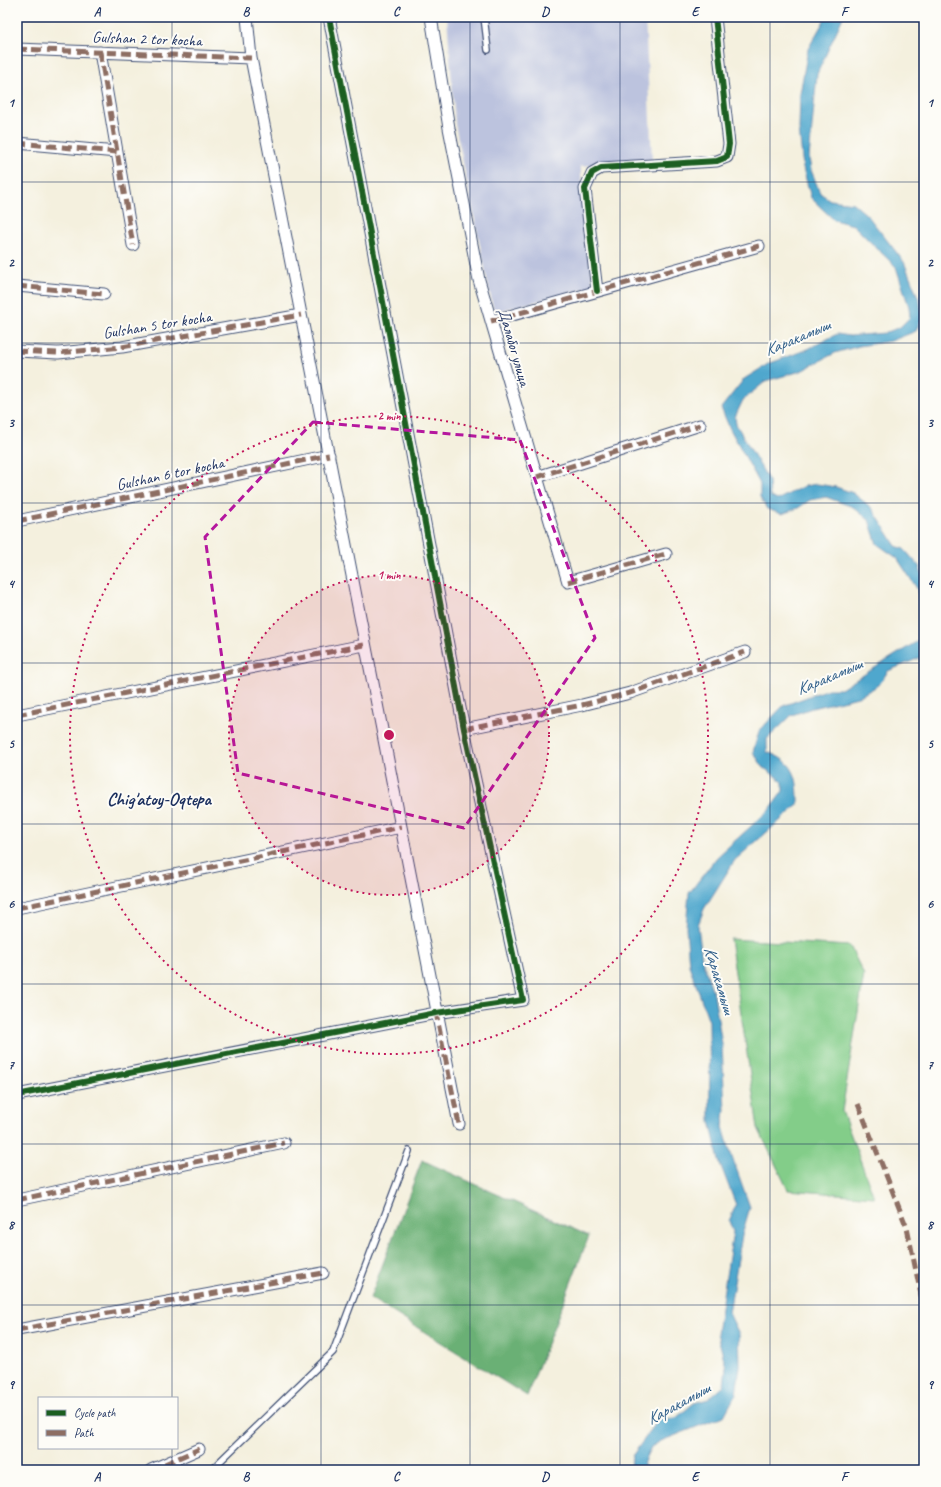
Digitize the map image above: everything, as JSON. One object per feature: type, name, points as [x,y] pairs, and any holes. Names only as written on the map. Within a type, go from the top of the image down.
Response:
[{"type":"street","points":[[247,17],[251,58],[329,455],[364,645],[459,1124]]},
{"type":"street","points":[[17,1095],[436,1013],[523,1000],[464,729],[329,17]]},
{"type":"street","name":"Далабог улица","points":[[431,17],[449,128],[479,280],[568,582],[666,554]]},
{"type":"street","points":[[597,291],[585,189],[592,173],[601,168],[717,161],[727,157],[729,144],[716,17]]},
{"type":"street","name":"Gulshan 2 tor kocha","points":[[17,49],[251,58]]},
{"type":"street","points":[[100,52],[133,245]]},
{"type":"street","points":[[17,143],[117,152]]},
{"type":"street","points":[[491,322],[759,246]]},
{"type":"street","points":[[17,286],[104,294]]},
{"type":"street","name":"Gulshan 5 tor kocha","points":[[17,351],[58,353],[122,347],[301,314]]},
{"type":"street","points":[[537,477],[700,425]]},
{"type":"street","name":"Gulshan 6 tor kocha","points":[[17,521],[329,455]]},
{"type":"street","points":[[17,715],[364,645]]},
{"type":"street","points":[[464,729],[582,705],[630,693],[744,652]]},
{"type":"street","points":[[17,908],[401,828]]},
{"type":"street","points":[[17,1200],[284,1143]]},
{"type":"street","points":[[17,1330],[323,1272]]},
{"type":"street","points":[[150,1470],[199,1449]]},
{"type":"lane","points":[[484,17],[488,50]]},
{"type":"lane","points":[[211,1470],[333,1352],[409,1151]]},
{"type":"highlighted area","points":[[313,422],[520,440],[595,638],[464,828],[238,773],[205,537]]},
{"type":"shaded area","points":[[447,17],[645,17],[652,160],[581,166],[593,287],[494,312],[455,124]]},
{"type":"green space","points":[[730,939],[850,946],[864,975],[842,1111],[874,1197],[788,1190],[758,1128]]},
{"type":"green space","points":[[422,1160],[589,1236],[527,1396],[370,1298]]},
{"type":"water","points":[[826,17],[843,17],[817,74],[809,158],[811,170],[820,193],[830,200],[853,203],[868,216],[904,262],[920,302],[922,317],[916,331],[891,341],[859,346],[835,353],[801,371],[766,381],[743,400],[735,417],[736,424],[769,481],[770,496],[777,500],[804,486],[817,484],[836,487],[853,493],[872,508],[896,546],[904,549],[919,566],[924,578],[924,656],[888,671],[879,685],[858,697],[812,708],[792,715],[767,739],[767,752],[784,761],[790,766],[793,772],[796,779],[798,805],[735,860],[704,909],[698,925],[702,960],[714,995],[722,1044],[725,1110],[723,1127],[750,1207],[742,1235],[729,1313],[739,1334],[740,1366],[736,1394],[724,1416],[661,1441],[651,1447],[643,1464],[645,1470],[631,1470],[632,1456],[659,1419],[676,1418],[694,1403],[708,1399],[724,1385],[726,1367],[717,1333],[733,1232],[729,1221],[736,1205],[719,1161],[710,1121],[709,1021],[689,965],[686,927],[689,893],[717,857],[770,809],[783,791],[783,782],[763,767],[753,752],[759,731],[783,706],[828,689],[841,689],[921,639],[923,623],[918,590],[897,558],[877,544],[869,520],[853,507],[826,497],[810,500],[798,508],[782,514],[767,509],[760,497],[760,484],[730,429],[721,408],[744,379],[768,364],[808,349],[837,334],[850,336],[885,333],[900,327],[910,317],[909,307],[896,267],[853,225],[834,220],[811,198],[803,168],[799,129],[800,94],[808,49]]},
{"type":"marked path","points":[[17,49],[251,58]]},
{"type":"marked path","points":[[100,52],[133,245]]},
{"type":"marked path","points":[[17,143],[117,152]]},
{"type":"marked path","points":[[491,321],[759,246]]},
{"type":"marked path","points":[[17,286],[104,294]]},
{"type":"marked path","points":[[17,351],[58,353],[122,347],[301,315]]},
{"type":"marked path","points":[[537,477],[700,425]]},
{"type":"marked path","points":[[17,521],[329,455]]},
{"type":"marked path","points":[[568,582],[666,554]]},
{"type":"marked path","points":[[17,715],[364,645]]},
{"type":"marked path","points":[[464,729],[582,705],[630,693],[745,652]]},
{"type":"marked path","points":[[17,908],[401,827]]},
{"type":"marked path","points":[[438,1012],[436,1013],[459,1124]]},
{"type":"marked path","points":[[858,1104],[907,1228],[924,1309]]},
{"type":"marked path","points":[[17,1200],[284,1143]]},
{"type":"marked path","points":[[17,1330],[323,1273]]},
{"type":"marked path","points":[[151,1470],[199,1449]]},
{"type":"cycle path","points":[[17,1095],[436,1013],[523,1000],[464,729],[329,17]]},
{"type":"cycle path","points":[[597,291],[585,189],[592,173],[601,168],[717,161],[727,157],[729,144],[715,17]]},
{"type":"district","name":"Chig'atoy-Oqtepa","points":[[159,799]]},
{"type":"water label","name":"Каракамыш","points":[[797,337]]},
{"type":"water label","name":"Каракамыш","points":[[829,676]]},
{"type":"water label","name":"Каракамыш","points":[[720,980]]},
{"type":"water label","name":"Каракамыш","points":[[678,1403]]}]
